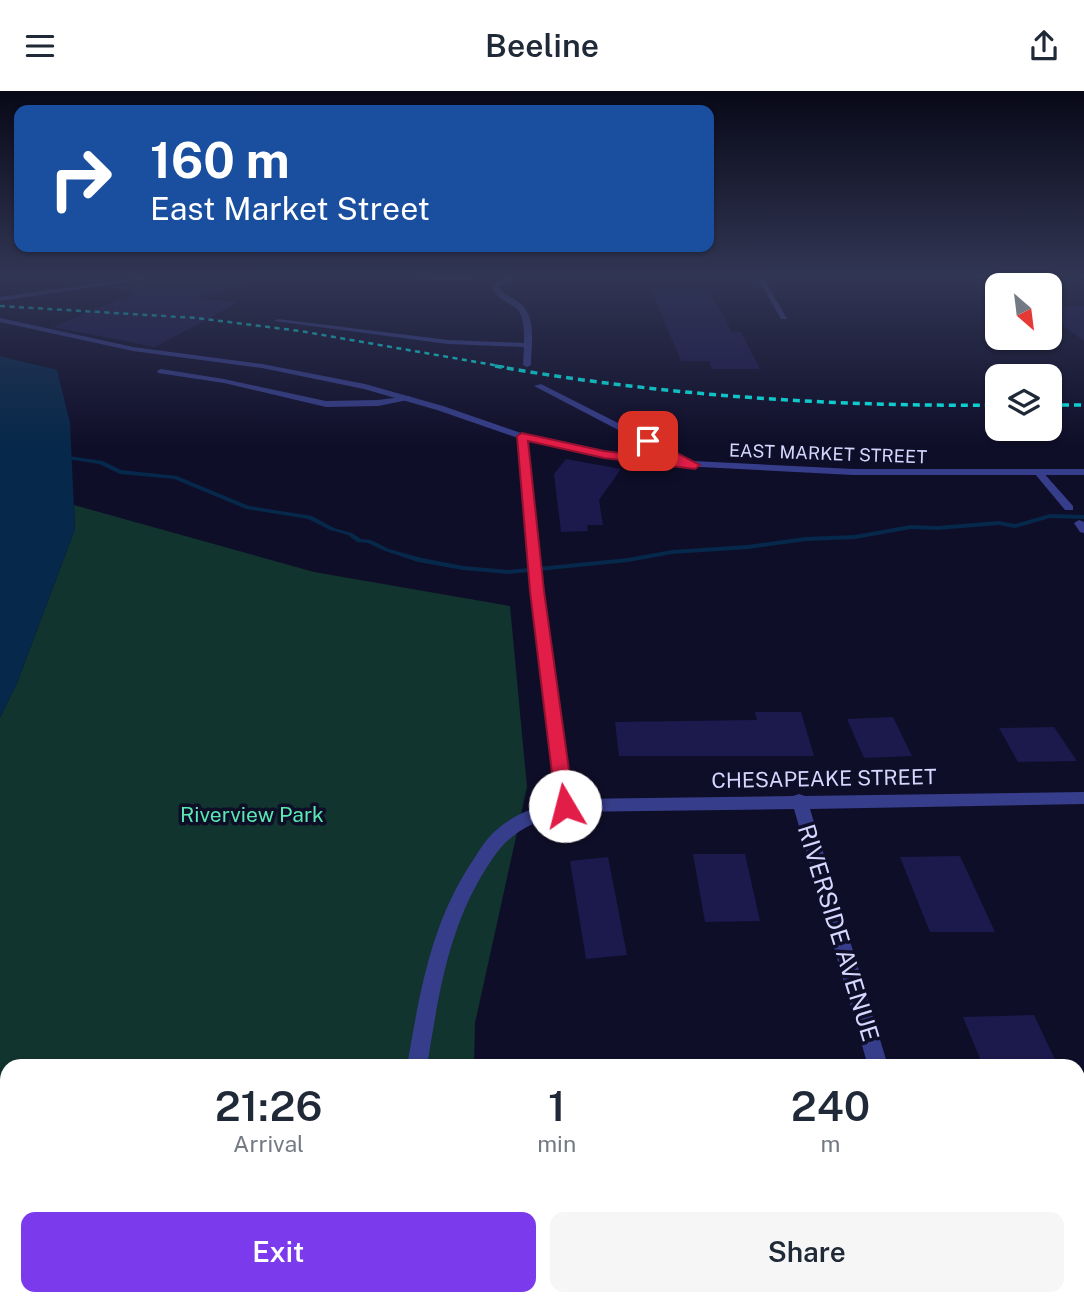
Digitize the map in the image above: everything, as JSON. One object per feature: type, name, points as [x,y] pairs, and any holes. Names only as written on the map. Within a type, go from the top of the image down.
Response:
[{"type":"street","name":"EAST MARKET STREET","points":[[63,334],[134,349],[296,372],[409,399],[522,436],[604,455],[695,465],[853,472],[1084,472]]},
{"type":"street","points":[[380,334],[448,342],[526,345]]},
{"type":"street","points":[[525,334],[527,365]]},
{"type":"street","points":[[161,371],[224,381],[326,404],[409,399]]},
{"type":"street","points":[[538,386],[695,465]]},
{"type":"street","points":[[522,436],[537,591],[565,806]]},
{"type":"street","points":[[1038,472],[1069,508]]},
{"type":"street","name":"CHESAPEAKE STREET","points":[[418,1059],[431,977],[449,921],[468,882],[497,839],[535,815],[565,806],[799,800],[1084,798]]},
{"type":"street","name":"RIVERSIDE AVENUE","points":[[799,800],[876,1059]]},
{"type":"green space","name":"Riverview Park","points":[[74,505],[314,572],[510,606],[527,787],[475,1023],[474,1059],[0,1059],[0,718],[17,683],[75,529]]},
{"type":"water","points":[[0,356],[57,370],[70,423],[75,529],[17,683],[0,718]]},
{"type":"building","points":[[87,334],[180,334],[155,347]]},
{"type":"building","points":[[670,334],[742,334],[760,369],[712,369],[709,361],[681,361]]},
{"type":"building","points":[[1074,334],[1084,334],[1084,341]]},
{"type":"building","points":[[566,459],[621,469],[599,500],[603,525],[587,525],[588,531],[561,532],[554,474]]},
{"type":"building","points":[[755,712],[801,712],[814,756],[619,756],[615,722],[757,720]]},
{"type":"building","points":[[893,717],[912,756],[864,758],[847,719]]},
{"type":"building","points":[[1054,727],[1077,761],[1018,762],[999,728]]},
{"type":"building","points":[[693,854],[745,854],[760,921],[705,922]]},
{"type":"building","points":[[960,856],[995,932],[930,932],[900,857]]},
{"type":"building","points":[[608,857],[627,955],[586,959],[570,861]]},
{"type":"building","points":[[1034,1015],[1055,1059],[980,1059],[963,1017]]},
{"type":"waterway","points":[[62,457],[101,462],[120,472],[175,477],[248,508],[310,517],[332,529],[350,534],[359,541],[369,541],[387,550],[421,560],[463,568],[509,572],[628,560],[672,552],[855,537],[911,527],[937,528],[999,523],[1015,526],[1050,516],[1084,517]]},
{"type":"railway","points":[[315,334],[505,367]]},
{"type":"railway","points":[[495,366],[682,392],[872,404],[985,405]]},
{"type":"railway","points":[[1062,405],[1084,405]]},
{"type":"route","points":[[565,806],[537,591],[522,436],[604,455],[695,465],[648,441]]}]
